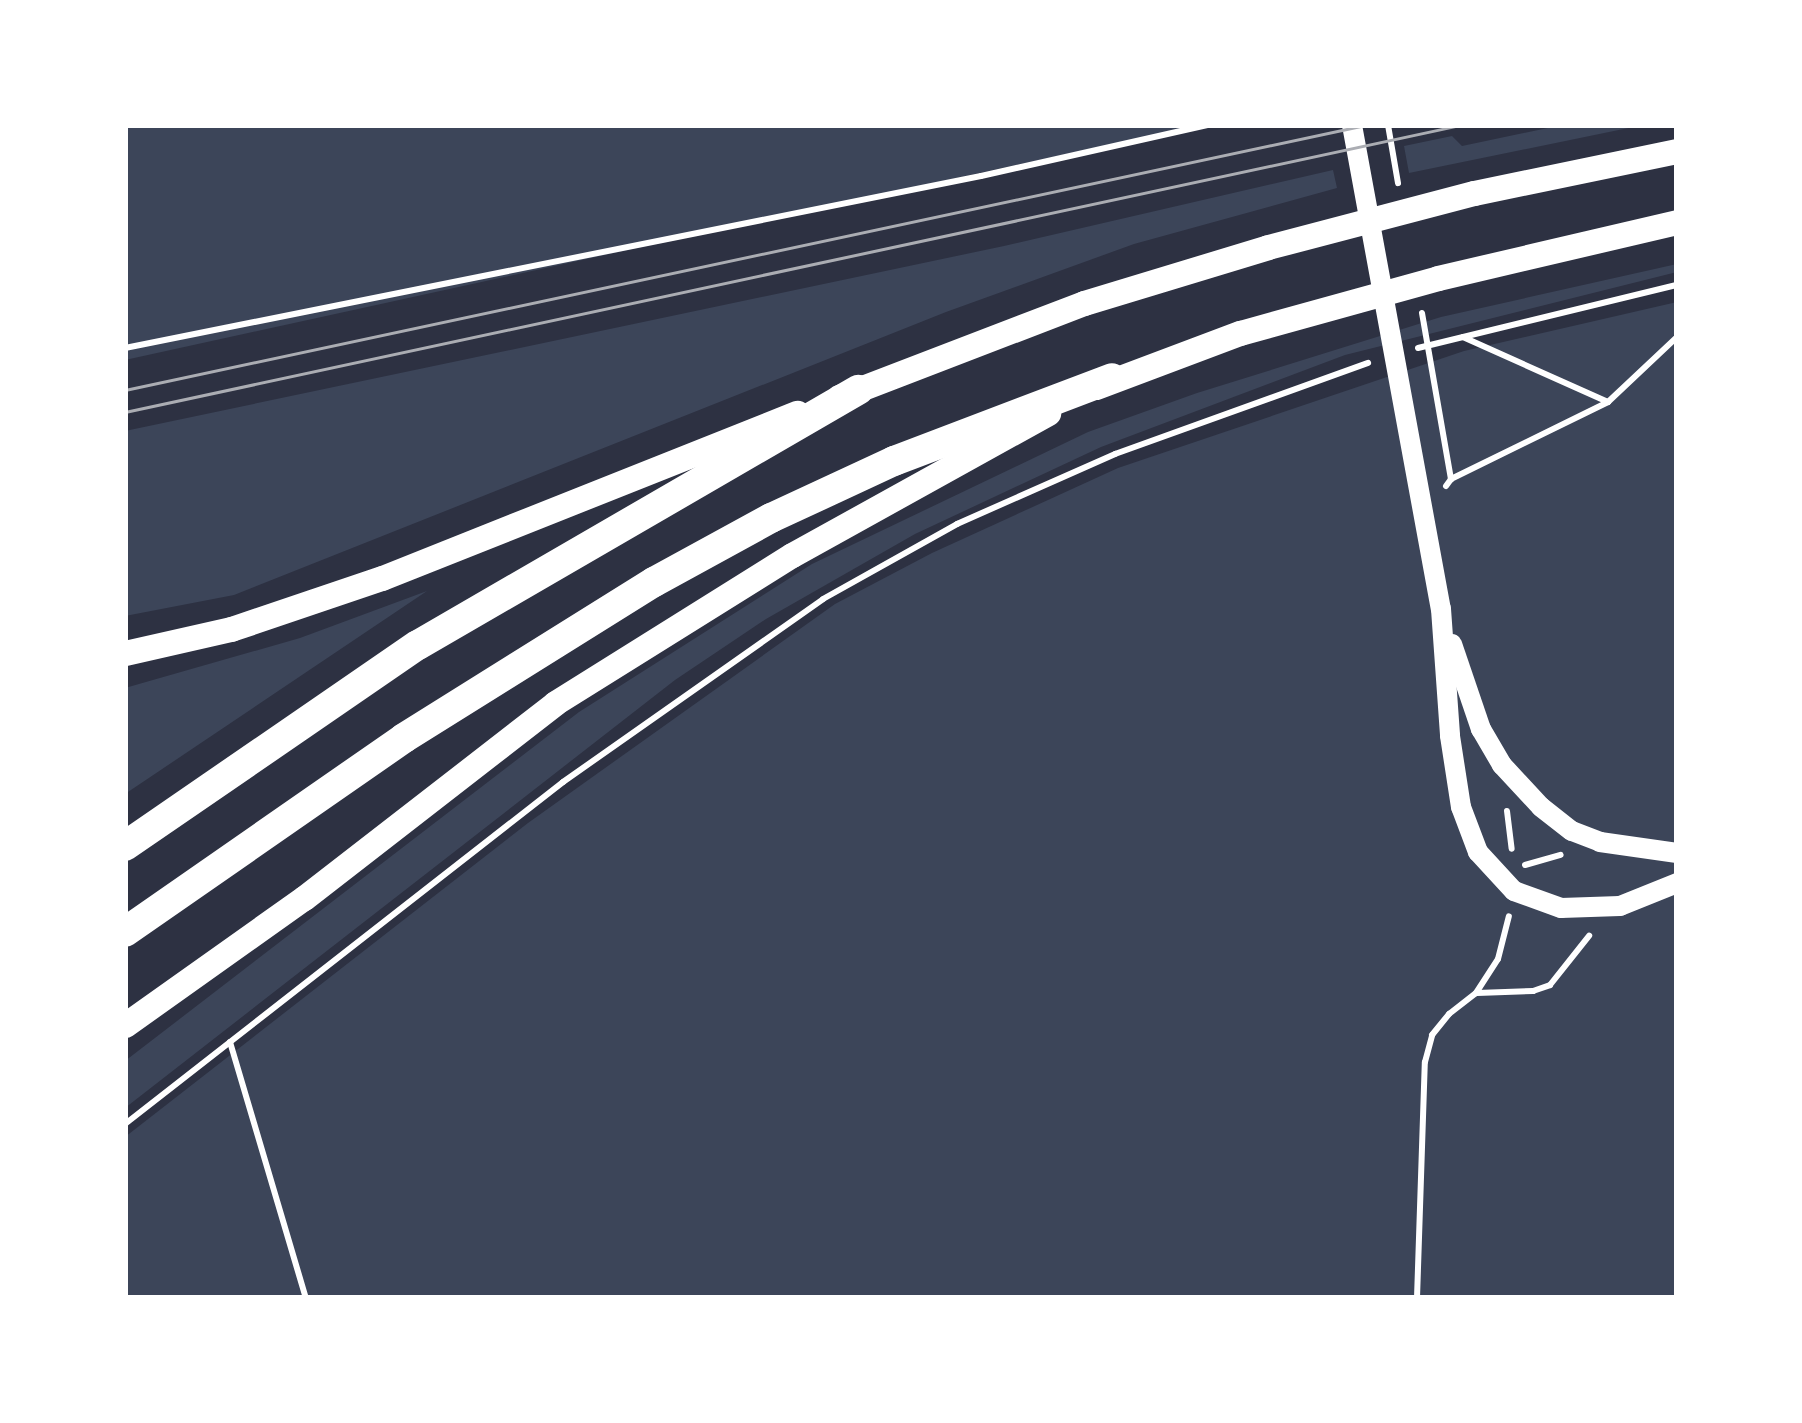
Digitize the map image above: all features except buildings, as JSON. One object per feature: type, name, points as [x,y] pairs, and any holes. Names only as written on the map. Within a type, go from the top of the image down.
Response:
[{"type":"highway","points":[[125,932],[404,738],[654,582],[771,518],[894,461],[1112,378]]},
{"type":"highway","points":[[125,846],[418,645],[858,390]]},
{"type":"main road","points":[[1352,125],[1441,609],[1450,736],[1461,808],[1487,867],[1514,891],[1561,908],[1620,906],[1677,883]]},
{"type":"main road","points":[[125,653],[231,629],[382,578],[1084,304],[1268,247],[1474,192],[1677,151]]},
{"type":"main road","points":[[125,1025],[304,898],[556,703],[792,555],[1112,378],[1240,334],[1438,278],[1677,222]]},
{"type":"main road","points":[[1441,609],[1482,729],[1502,766],[1541,807],[1572,831],[1600,842],[1677,853]]},
{"type":"path","points":[[125,348],[981,176],[1205,125]]},
{"type":"path","points":[[1412,350],[1677,285]]},
{"type":"path","points":[[1462,336],[1608,402]]},
{"type":"path","points":[[1424,516],[1451,479],[1608,402],[1677,337]]},
{"type":"path","points":[[125,1124],[563,782],[823,600],[958,524],[1115,454],[1233,408],[1378,360]]},
{"type":"path","points":[[1446,446],[1451,479]]},
{"type":"path","points":[[1416,1298],[1425,1062],[1432,1035],[1448,1014],[1476,993],[1498,959],[1514,891]]},
{"type":"path","points":[[1476,993],[1533,991],[1550,985],[1620,906]]},
{"type":"path","points":[[230,1042],[306,1298]]},
{"type":"shaded area","points":[[125,125],[1199,125],[125,360]]},
{"type":"shaded area","points":[[1562,125],[1643,125],[1409,173],[1404,146],[1452,136],[1462,146]]},
{"type":"shaded area","points":[[1333,170],[1337,188],[1134,244],[946,312],[234,595],[125,616],[125,431],[1004,246]]},
{"type":"shaded area","points":[[1677,264],[1677,272],[1345,355],[1101,447],[915,534],[766,619],[675,680],[125,1108],[125,1061],[579,712],[812,564],[1088,432],[1197,393],[1441,317]]},
{"type":"shaded area","points":[[1677,302],[1677,1298],[125,1298],[125,1137],[528,823],[835,604],[932,553],[1118,468],[1464,351]]},
{"type":"shaded area","points":[[427,591],[125,794],[125,688],[300,638]]},
{"type":"tram line","points":[[125,390],[1365,125]]},
{"type":"tram line","points":[[125,412],[1460,125]]}]
